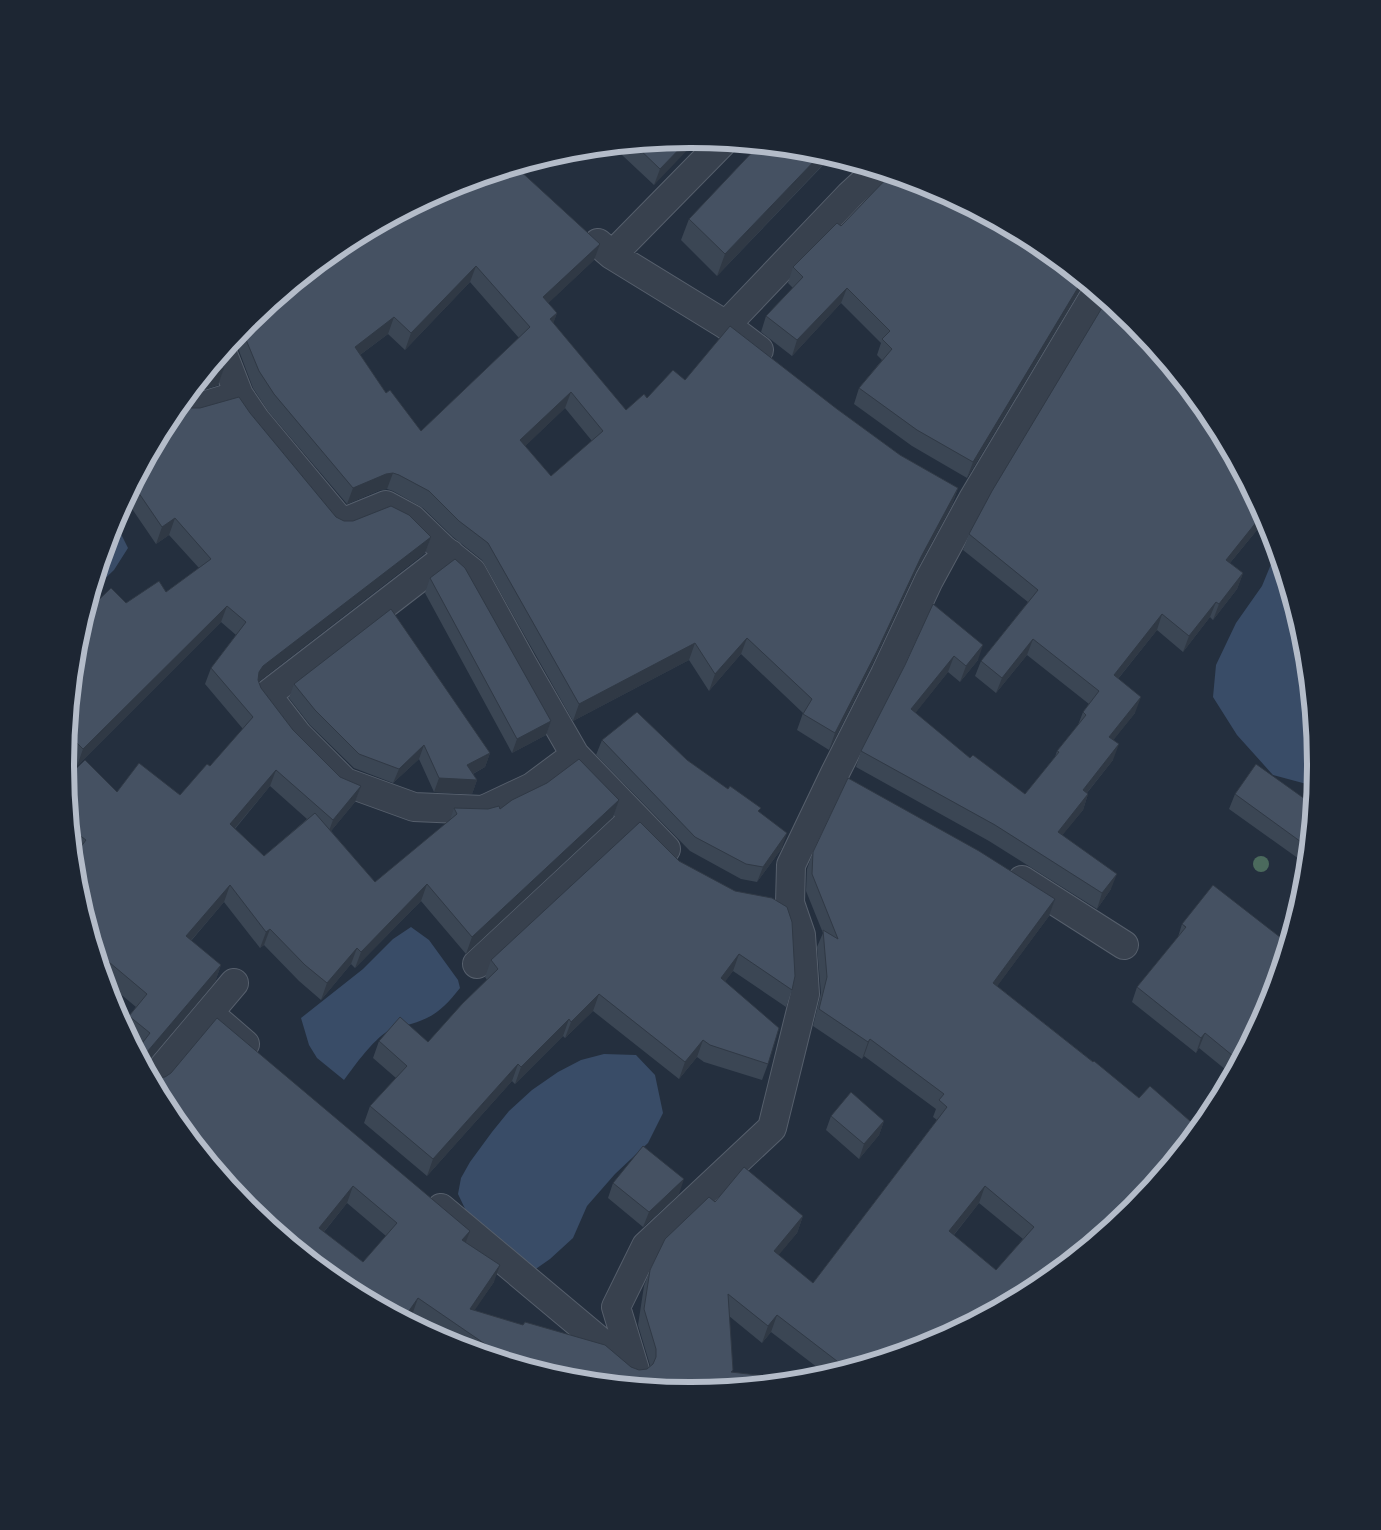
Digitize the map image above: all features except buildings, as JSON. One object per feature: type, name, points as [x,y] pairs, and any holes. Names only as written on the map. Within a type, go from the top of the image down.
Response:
[{"type":"street","points":[[612,255],[716,149]]},
{"type":"street","points":[[726,325],[850,195],[871,176]]},
{"type":"street","points":[[582,228],[612,255],[726,325],[780,366]]},
{"type":"street","points":[[636,1378],[616,1307],[646,1246],[772,1128],[805,994],[801,935],[790,903],[791,865],[929,580],[973,499],[1093,298]]},
{"type":"street","points":[[225,360],[239,395],[256,420],[342,522],[386,505],[412,519],[472,572],[575,755],[680,864]]},
{"type":"street","points":[[188,408],[190,410],[239,395]]},
{"type":"street","points":[[949,486],[973,499]]},
{"type":"street","points":[[450,554],[266,695],[298,735],[345,782],[414,806],[483,810],[532,787],[575,755]]},
{"type":"street","points":[[835,773],[860,787]]},
{"type":"street","points":[[477,964],[635,817]]},
{"type":"street","points":[[998,865],[1124,945]]},
{"type":"street","points":[[763,898],[790,903]]},
{"type":"street","points":[[157,1074],[234,983]]},
{"type":"street","points":[[208,1014],[262,1058]]},
{"type":"street","points":[[422,1192],[636,1378]]},
{"type":"water","points":[[120,532],[128,548],[114,570],[102,582]]},
{"type":"water","points":[[1272,561],[1286,605],[1302,684],[1306,725],[1307,784],[1273,775],[1237,735],[1213,697],[1216,665],[1236,623],[1262,586]]},
{"type":"water","points":[[411,927],[429,940],[458,980],[460,988],[433,1015],[411,1024],[393,1028],[382,1035],[364,1053],[344,1080],[317,1058],[309,1045],[301,1018],[363,969],[393,939]]},
{"type":"water","points":[[604,1054],[636,1055],[655,1075],[663,1113],[648,1143],[615,1174],[587,1206],[573,1238],[550,1259],[530,1273],[468,1215],[458,1194],[461,1178],[492,1132],[509,1111],[532,1090],[558,1072],[581,1060]]}]
